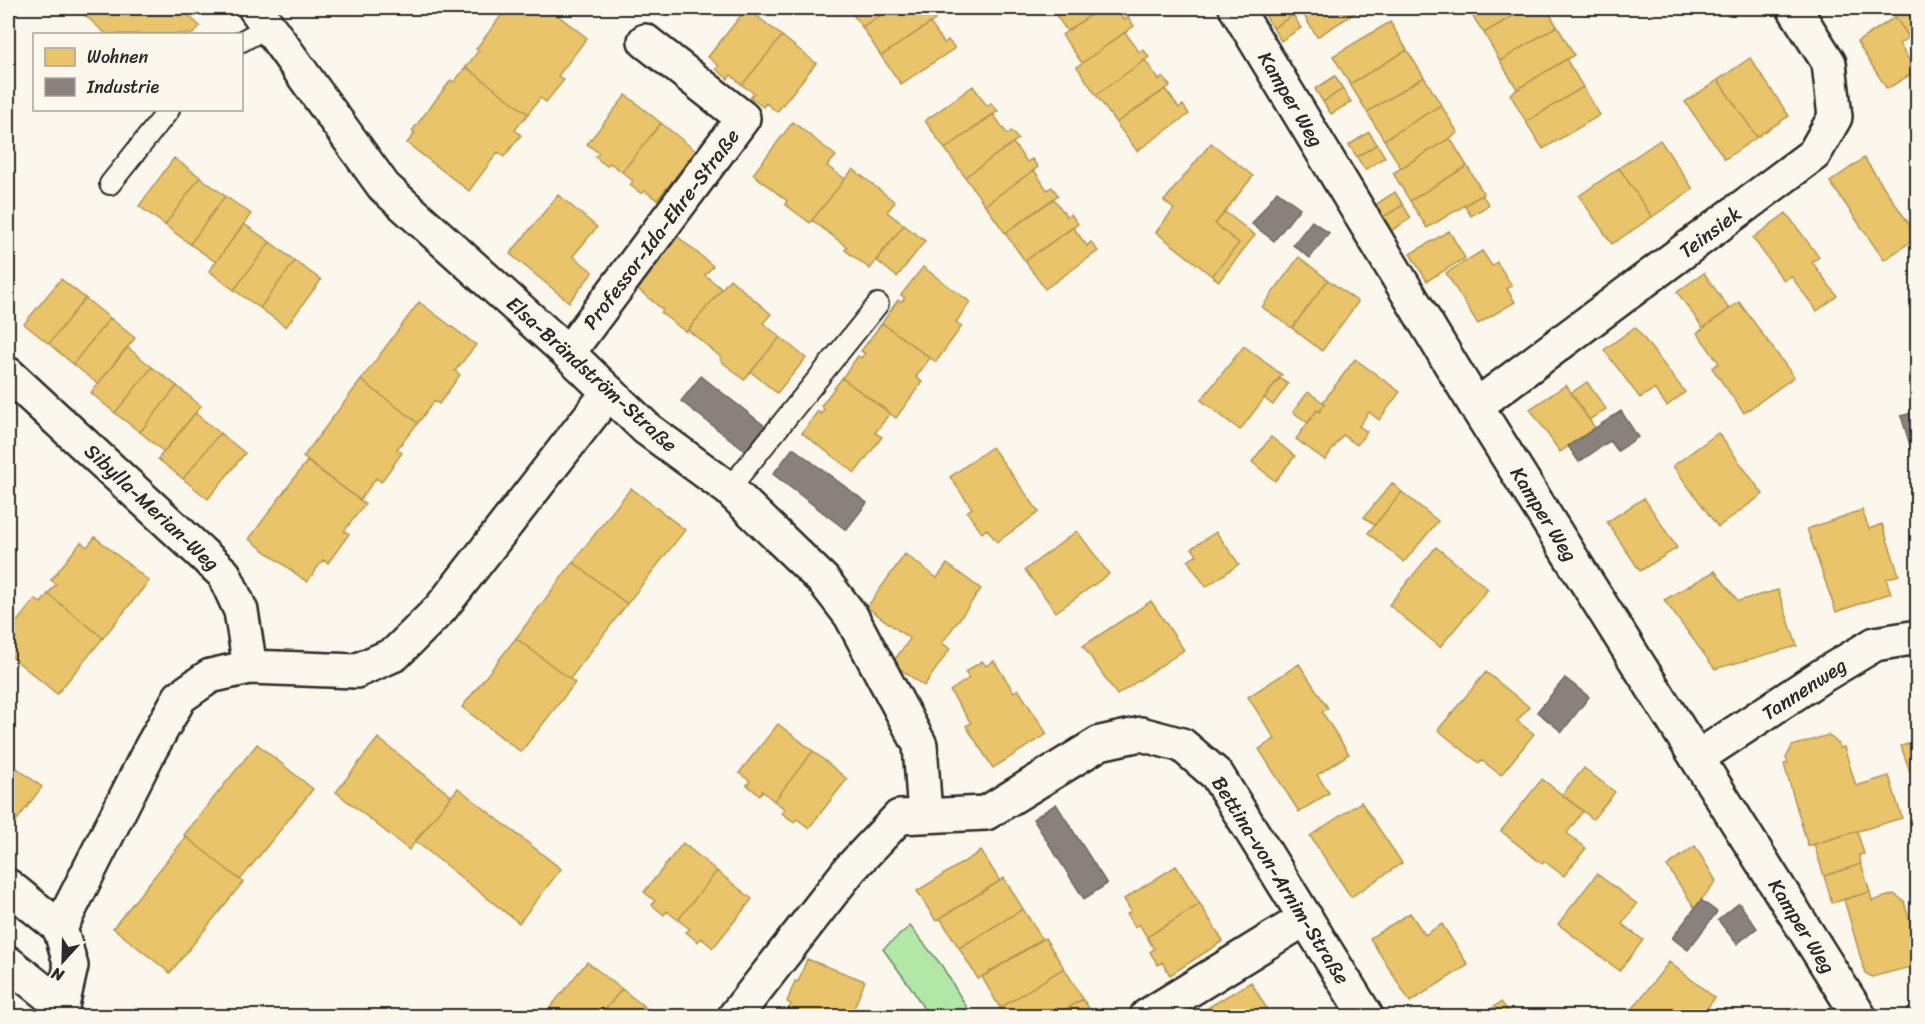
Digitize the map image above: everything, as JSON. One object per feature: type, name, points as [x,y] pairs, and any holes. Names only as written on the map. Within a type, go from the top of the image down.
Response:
[{"type":"street","name":"Kamper Weg","points":[[1236,8],[1476,406],[1859,1017]]},
{"type":"street","name":"Teinsiek","points":[[1476,406],[1814,154],[1835,117],[1829,63],[1794,8]]},
{"type":"street","name":"Elsa-Brändström-Straße","points":[[255,25],[384,187],[568,353],[647,429],[729,489],[824,581],[851,616],[920,745],[925,815]]},
{"type":"street","name":"Professor-Ida-Ehre-Straße","points":[[568,353],[743,118],[645,41]]},
{"type":"street","name":"Sibylla-Merian-Weg","points":[[8,374],[224,574],[241,610],[250,667]]},
{"type":"street","points":[[60,928],[151,748],[180,697],[210,676],[250,667],[356,672],[395,654],[441,608],[609,392]]},
{"type":"street","name":"Tannenweg","points":[[1697,758],[1820,677],[1875,645],[1917,637]]},
{"type":"street","name":"Bettina-von-Arnim-Straße","points":[[735,1017],[850,869],[899,817],[986,813],[1100,743],[1141,734],[1182,745],[1217,776],[1366,1017]]},
{"type":"street","points":[[8,886],[60,928],[71,966],[62,1011]]},
{"type":"street","points":[[1147,1017],[1306,918]]},
{"type":"street","points":[[8,963],[62,1011]]},
{"type":"lane","points":[[110,184],[168,111]]},
{"type":"lane","points":[[729,489],[878,304]]},
{"type":"green space","points":[[910,926],[942,966],[972,1016],[928,1016],[883,949]]},
{"type":"building: Wohnen","points":[[77,8],[180,8],[200,26],[194,33],[105,33]]},
{"type":"building: Wohnen","points":[[507,8],[548,8],[587,38],[558,76],[564,80],[546,102],[540,98],[528,114],[466,67],[479,50],[476,49]]},
{"type":"building: Wohnen","points":[[747,8],[782,36],[742,85],[731,75],[728,79],[716,69],[719,66],[708,57]]},
{"type":"building: Wohnen","points":[[848,8],[892,8],[862,27]]},
{"type":"building: Wohnen","points":[[892,8],[920,8],[925,14],[929,11],[935,20],[881,56],[862,27]]},
{"type":"building: Wohnen","points":[[1051,8],[1101,8],[1067,31]]},
{"type":"building: Wohnen","points":[[1101,8],[1115,8],[1124,20],[1128,17],[1134,26],[1082,63],[1062,35]]},
{"type":"building: Wohnen","points":[[1277,8],[1288,8],[1293,15],[1273,28],[1265,15]]},
{"type":"building: Wohnen","points":[[1306,8],[1363,8],[1317,37],[1301,11]]},
{"type":"building: Wohnen","points":[[1467,8],[1526,8],[1484,33]]},
{"type":"building: Wohnen","points":[[1526,8],[1546,8],[1557,26],[1500,61],[1484,33]]},
{"type":"building: Wohnen","points":[[1889,8],[1918,8],[1918,32],[1909,37]]},
{"type":"building: Wohnen","points":[[1293,15],[1301,28],[1281,41],[1273,28]]},
{"type":"building: Wohnen","points":[[1895,17],[1909,37],[1899,44],[1916,71],[1887,89],[1857,42]]},
{"type":"building: Wohnen","points":[[1390,22],[1407,50],[1350,84],[1333,56]]},
{"type":"building: Wohnen","points":[[930,23],[944,43],[948,40],[955,48],[901,84],[881,56]]},
{"type":"building: Wohnen","points":[[1557,26],[1574,55],[1517,89],[1500,61]]},
{"type":"building: Wohnen","points":[[1125,32],[1139,52],[1143,49],[1149,57],[1096,95],[1077,67]]},
{"type":"building: Wohnen","points":[[782,36],[816,63],[777,112],[766,103],[763,107],[750,97],[754,93],[742,85]]},
{"type":"building: Wohnen","points":[[1407,50],[1424,77],[1367,112],[1350,84]]},
{"type":"building: Wohnen","points":[[1750,58],[1789,116],[1757,137],[1718,80]]},
{"type":"building: Wohnen","points":[[1566,59],[1583,87],[1526,122],[1510,94]]},
{"type":"building: Wohnen","points":[[1145,60],[1159,80],[1163,77],[1170,86],[1116,123],[1096,95]]},
{"type":"building: Wohnen","points":[[466,67],[528,114],[515,130],[521,135],[504,157],[498,152],[469,191],[407,143],[415,133],[412,131],[451,80],[454,82]]},
{"type":"building: Wohnen","points":[[1335,76],[1343,89],[1323,102],[1315,89]]},
{"type":"building: Wohnen","points":[[1424,77],[1441,105],[1384,140],[1367,112]]},
{"type":"building: Wohnen","points":[[1718,80],[1757,137],[1725,159],[1685,102]]},
{"type":"building: Wohnen","points":[[973,86],[987,106],[991,103],[998,111],[945,149],[925,121]]},
{"type":"building: Wohnen","points":[[1583,87],[1600,115],[1543,149],[1526,122]]},
{"type":"building: Wohnen","points":[[1165,89],[1179,108],[1183,105],[1189,114],[1137,151],[1116,123]]},
{"type":"building: Wohnen","points":[[1343,89],[1351,102],[1331,114],[1323,102]]},
{"type":"building: Wohnen","points":[[626,95],[661,123],[622,172],[610,163],[607,166],[595,157],[599,153],[587,144]]},
{"type":"building: Wohnen","points":[[1441,105],[1458,133],[1401,168],[1384,140]]},
{"type":"building: Wohnen","points":[[993,114],[1007,134],[1011,131],[1018,139],[965,177],[945,149]]},
{"type":"building: Wohnen","points":[[793,122],[836,156],[827,166],[845,179],[810,223],[785,204],[787,201],[753,174]]},
{"type":"building: Wohnen","points":[[661,123],[696,151],[657,200],[645,191],[642,194],[630,185],[633,181],[622,172]]},
{"type":"building: Wohnen","points":[[1369,132],[1377,144],[1357,157],[1349,145]]},
{"type":"building: Wohnen","points":[[1450,138],[1467,166],[1410,201],[1393,173]]},
{"type":"building: Wohnen","points":[[1660,140],[1693,189],[1652,217],[1619,168]]},
{"type":"building: Wohnen","points":[[1013,143],[1027,162],[1032,159],[1038,167],[985,205],[965,177]]},
{"type":"building: Wohnen","points":[[1211,143],[1253,176],[1215,224],[1239,243],[1212,276],[1156,232],[1174,209],[1164,201]]},
{"type":"building: Wohnen","points":[[1377,144],[1385,157],[1365,170],[1357,157]]},
{"type":"building: Wohnen","points":[[174,158],[200,177],[165,225],[139,206]]},
{"type":"building: Wohnen","points":[[1864,158],[1918,237],[1884,260],[1830,182]]},
{"type":"building: Wohnen","points":[[1467,166],[1484,194],[1427,228],[1410,201]]},
{"type":"building: Wohnen","points":[[1619,168],[1652,217],[1612,244],[1579,196]]},
{"type":"building: Wohnen","points":[[853,169],[895,202],[887,212],[904,225],[870,269],[845,250],[847,247],[812,220]]},
{"type":"building: Wohnen","points":[[1034,170],[1047,190],[1052,187],[1058,195],[1005,233],[985,205]]},
{"type":"building: Wohnen","points":[[200,177],[225,196],[190,244],[165,225]]},
{"type":"building: Wohnen","points":[[1395,192],[1403,205],[1383,217],[1375,205]]},
{"type":"building: Wohnen","points":[[558,195],[597,227],[573,256],[593,272],[569,302],[510,254]]},
{"type":"building: Wohnen","points":[[1482,195],[1489,205],[1471,216],[1464,205]]},
{"type":"building: Wohnen","points":[[225,196],[251,214],[216,262],[190,244]]},
{"type":"building: Wohnen","points":[[1054,199],[1067,217],[1071,214],[1078,224],[1025,261],[1005,233]]},
{"type":"building: Wohnen","points":[[1403,205],[1411,218],[1391,231],[1383,217]]},
{"type":"building: Wohnen","points":[[1225,212],[1255,235],[1219,281],[1212,276],[1239,243],[1215,224]]},
{"type":"building: Wohnen","points":[[1786,213],[1819,257],[1812,262],[1837,296],[1817,311],[1791,276],[1784,281],[1753,238]]},
{"type":"building: Wohnen","points":[[244,224],[270,242],[234,290],[209,271]]},
{"type":"building: Wohnen","points":[[904,225],[925,241],[897,277],[876,260]]},
{"type":"building: Wohnen","points":[[1073,227],[1087,246],[1091,242],[1098,251],[1045,289],[1025,261]]},
{"type":"building: Wohnen","points":[[671,231],[713,266],[705,275],[722,289],[686,332],[661,313],[663,310],[629,282]]},
{"type":"building: Wohnen","points":[[1449,231],[1465,258],[1427,281],[1410,254]]},
{"type":"building: Wohnen","points":[[270,242],[295,261],[260,308],[234,290]]},
{"type":"building: Wohnen","points":[[1482,251],[1492,266],[1497,262],[1512,286],[1507,289],[1515,302],[1478,324],[1446,273]]},
{"type":"building: Wohnen","points":[[1299,257],[1328,280],[1292,328],[1262,307]]},
{"type":"building: Wohnen","points":[[295,261],[321,280],[286,327],[260,308]]},
{"type":"building: Wohnen","points":[[923,267],[970,302],[956,322],[962,326],[936,362],[882,323],[898,300],[901,302],[905,298],[901,295]]},
{"type":"building: Wohnen","points":[[1704,273],[1729,309],[1703,328],[1677,292]]},
{"type":"building: Wohnen","points":[[61,279],[85,298],[49,344],[24,324]]},
{"type":"building: Wohnen","points":[[730,279],[771,314],[763,323],[780,337],[744,380],[688,330]]},
{"type":"building: Wohnen","points":[[1328,280],[1358,302],[1322,351],[1292,328]]},
{"type":"building: Wohnen","points":[[85,298],[110,318],[73,364],[49,344]]},
{"type":"building: Wohnen","points":[[419,302],[476,345],[455,371],[460,375],[439,404],[434,401],[418,423],[361,380]]},
{"type":"building: Wohnen","points":[[1739,302],[1794,377],[1744,413],[1712,368],[1719,363],[1697,333]]},
{"type":"building: Wohnen","points":[[110,318],[135,338],[98,384],[73,364]]},
{"type":"building: Wohnen","points":[[882,323],[930,358],[916,377],[922,382],[896,418],[842,378],[858,356],[861,358],[865,353],[861,351]]},
{"type":"building: Wohnen","points":[[1635,327],[1685,392],[1667,406],[1654,389],[1640,398],[1604,350]]},
{"type":"building: Wohnen","points":[[780,337],[806,358],[777,393],[751,372]]},
{"type":"building: Wohnen","points":[[1244,346],[1282,375],[1240,430],[1201,400]]},
{"type":"building: Wohnen","points":[[127,347],[152,367],[115,413],[91,393]]},
{"type":"building: Wohnen","points":[[1355,359],[1400,392],[1379,420],[1369,412],[1359,426],[1367,432],[1357,445],[1343,435],[1325,460],[1296,439],[1317,410],[1319,412],[1325,404],[1323,402]]},
{"type":"building: Wohnen","points":[[152,367],[177,386],[140,432],[115,413]]},
{"type":"building: Wohnen","points":[[842,378],[890,413],[875,433],[882,437],[855,473],[802,433],[818,411],[821,414],[824,409],[821,406]]},
{"type":"building: Wohnen","points":[[1279,378],[1288,384],[1273,405],[1264,398]]},
{"type":"building: Wohnen","points":[[361,380],[418,423],[397,449],[402,453],[381,482],[376,478],[360,500],[303,457]]},
{"type":"building: Wohnen","points":[[1587,382],[1606,409],[1589,420],[1571,393]]},
{"type":"building: Wohnen","points":[[1566,385],[1595,428],[1560,452],[1530,409]]},
{"type":"building: Wohnen","points":[[177,386],[201,406],[164,452],[140,432]]},
{"type":"building: Wohnen","points":[[1308,392],[1325,404],[1319,412],[1317,410],[1308,423],[1293,412]]},
{"type":"building: Wohnen","points":[[195,413],[220,433],[183,479],[158,459]]},
{"type":"building: Wohnen","points":[[220,433],[245,453],[208,499],[183,479]]},
{"type":"building: Wohnen","points":[[1718,433],[1763,494],[1718,527],[1673,466]]},
{"type":"building: Wohnen","points":[[1271,437],[1295,456],[1275,481],[1252,462]]},
{"type":"building: Wohnen","points":[[992,447],[1039,512],[997,542],[987,529],[982,533],[967,512],[972,508],[950,477]]},
{"type":"building: Wohnen","points":[[307,461],[365,504],[344,531],[349,534],[328,563],[323,560],[307,582],[249,539]]},
{"type":"building: Wohnen","points":[[1392,483],[1402,492],[1375,525],[1364,517]]},
{"type":"building: Wohnen","points":[[631,488],[685,530],[627,604],[573,562]]},
{"type":"building: Wohnen","points":[[1402,492],[1438,521],[1404,562],[1368,533]]},
{"type":"building: Wohnen","points":[[1644,498],[1677,548],[1640,571],[1607,522]]},
{"type":"building: Wohnen","points":[[1862,510],[1869,529],[1882,524],[1899,575],[1886,579],[1891,593],[1836,612],[1807,529]]},
{"type":"building: Wohnen","points":[[1077,531],[1109,574],[1056,612],[1025,570]]},
{"type":"building: Wohnen","points":[[1216,532],[1239,564],[1206,587],[1188,561],[1197,555],[1192,548]]},
{"type":"building: Wohnen","points":[[95,537],[149,581],[103,638],[48,594],[56,584],[51,580],[81,542],[87,547]]},
{"type":"building: Wohnen","points":[[1436,547],[1488,589],[1440,647],[1389,605]]},
{"type":"building: Wohnen","points":[[905,554],[937,578],[947,564],[981,589],[942,643],[950,649],[924,686],[892,663],[910,639],[867,607]]},
{"type":"building: Wohnen","points":[[573,562],[627,604],[570,679],[516,638]]},
{"type":"building: Wohnen","points":[[1715,571],[1738,601],[1778,590],[1797,646],[1715,669],[1664,600]]},
{"type":"building: Wohnen","points":[[48,594],[103,638],[57,694],[8,654],[10,640],[8,633],[35,599],[41,603]]},
{"type":"building: Wohnen","points":[[1151,601],[1184,650],[1117,695],[1083,646]]},
{"type":"building: Wohnen","points":[[516,638],[575,683],[521,752],[462,707]]},
{"type":"building: Wohnen","points":[[982,661],[986,666],[994,661],[1014,692],[1018,689],[1047,734],[993,768],[966,726],[971,723],[950,691],[969,678],[965,672]]},
{"type":"building: Wohnen","points":[[1299,664],[1328,708],[1322,712],[1349,754],[1317,775],[1329,793],[1299,812],[1259,749],[1275,739],[1248,697]]},
{"type":"building: Wohnen","points":[[1486,672],[1529,707],[1517,721],[1534,734],[1501,775],[1481,760],[1479,763],[1438,730]]},
{"type":"building: Wohnen","points":[[778,724],[813,751],[774,801],[762,791],[759,795],[747,785],[750,781],[739,773]]},
{"type":"building: Wohnen","points":[[1828,735],[1839,744],[1840,748],[1844,747],[1856,786],[1889,776],[1902,818],[1808,846],[1784,764],[1788,763],[1786,758],[1792,746]]},
{"type":"building: Wohnen","points":[[378,738],[451,796],[409,850],[336,792]]},
{"type":"building: Wohnen","points":[[1918,741],[1918,795],[1901,746]]},
{"type":"building: Wohnen","points":[[257,744],[313,789],[240,880],[184,835]]},
{"type":"building: Wohnen","points":[[813,751],[847,779],[809,828],[797,819],[794,822],[782,813],[785,809],[774,801]]},
{"type":"building: Wohnen","points":[[17,768],[42,787],[8,832],[8,780]]},
{"type":"building: Wohnen","points":[[1584,768],[1615,792],[1593,819],[1562,795]]},
{"type":"building: Wohnen","points":[[1542,779],[1583,811],[1567,833],[1586,848],[1564,876],[1544,861],[1542,864],[1501,831]]},
{"type":"building: Wohnen","points":[[458,788],[561,869],[519,923],[415,841]]},
{"type":"building: Wohnen","points":[[1361,802],[1402,863],[1351,897],[1310,836]]},
{"type":"building: Wohnen","points":[[1857,831],[1864,854],[1859,855],[1861,864],[1824,876],[1814,844]]},
{"type":"building: Wohnen","points":[[186,837],[243,882],[170,973],[113,928]]},
{"type":"building: Wohnen","points":[[683,843],[717,871],[678,920],[667,911],[664,915],[652,905],[655,901],[644,892]]},
{"type":"building: Wohnen","points":[[1695,846],[1716,881],[1695,908],[1667,866]]},
{"type":"building: Wohnen","points":[[981,851],[1000,881],[936,921],[917,891]]},
{"type":"building: Wohnen","points":[[1861,864],[1870,892],[1832,903],[1824,876]]},
{"type":"building: Wohnen","points":[[1176,866],[1200,904],[1147,937],[1139,924],[1135,927],[1127,914],[1131,911],[1124,899]]},
{"type":"building: Wohnen","points":[[717,871],[752,899],[713,948],[701,938],[698,942],[686,932],[690,929],[678,920]]},
{"type":"building: Wohnen","points":[[1597,874],[1637,904],[1622,924],[1643,940],[1620,971],[1558,924]]},
{"type":"building: Wohnen","points":[[1004,878],[1023,909],[959,948],[940,918]]},
{"type":"building: Wohnen","points":[[1870,892],[1872,901],[1894,894],[1904,901],[1909,919],[1918,918],[1918,965],[1872,977],[1865,973],[1844,899]]},
{"type":"building: Wohnen","points":[[1200,904],[1223,941],[1170,975],[1162,962],[1158,965],[1150,952],[1154,949],[1147,937]]},
{"type":"building: Wohnen","points":[[1023,909],[1042,939],[978,979],[959,948]]},
{"type":"building: Wohnen","points":[[1410,913],[1425,935],[1442,924],[1468,965],[1410,1002],[1370,938]]},
{"type":"building: Wohnen","points":[[1045,938],[1064,968],[1000,1008],[982,977]]},
{"type":"building: Wohnen","points":[[807,959],[865,981],[851,1016],[786,1016],[791,1004],[787,1002]]},
{"type":"building: Wohnen","points":[[587,962],[622,989],[600,1016],[556,1016],[548,1010]]},
{"type":"building: Wohnen","points":[[1669,962],[1715,998],[1701,1016],[1627,1016]]},
{"type":"building: Wohnen","points":[[1064,968],[1083,999],[1054,1016],[1006,1016],[1000,1008]]},
{"type":"building: Wohnen","points":[[1251,982],[1270,1014],[1266,1016],[1198,1016],[1197,1014]]},
{"type":"building: Wohnen","points":[[622,989],[656,1016],[600,1016]]},
{"type":"building: Wohnen","points":[[1083,999],[1094,1016],[1054,1016]]},
{"type":"building: Wohnen","points":[[1501,1002],[1512,1016],[1481,1016]]},
{"type":"building: Industrie","points":[[1277,191],[1300,208],[1274,241],[1252,224]]},
{"type":"building: Industrie","points":[[1312,221],[1329,233],[1310,258],[1293,245]]},
{"type":"building: Industrie","points":[[701,376],[766,427],[747,452],[681,401]]},
{"type":"building: Industrie","points":[[1621,411],[1638,437],[1618,451],[1610,441],[1579,462],[1568,446]]},
{"type":"building: Industrie","points":[[1918,411],[1918,449],[1912,451],[1901,416]]},
{"type":"building: Industrie","points":[[793,448],[867,503],[846,530],[773,474]]},
{"type":"building: Industrie","points":[[1565,678],[1589,697],[1562,732],[1537,712]]},
{"type":"building: Industrie","points":[[1056,804],[1107,884],[1084,899],[1033,819]]},
{"type":"building: Industrie","points":[[1701,900],[1717,912],[1688,950],[1672,938]]},
{"type":"building: Industrie","points":[[1739,903],[1757,928],[1737,944],[1718,920]]}]
